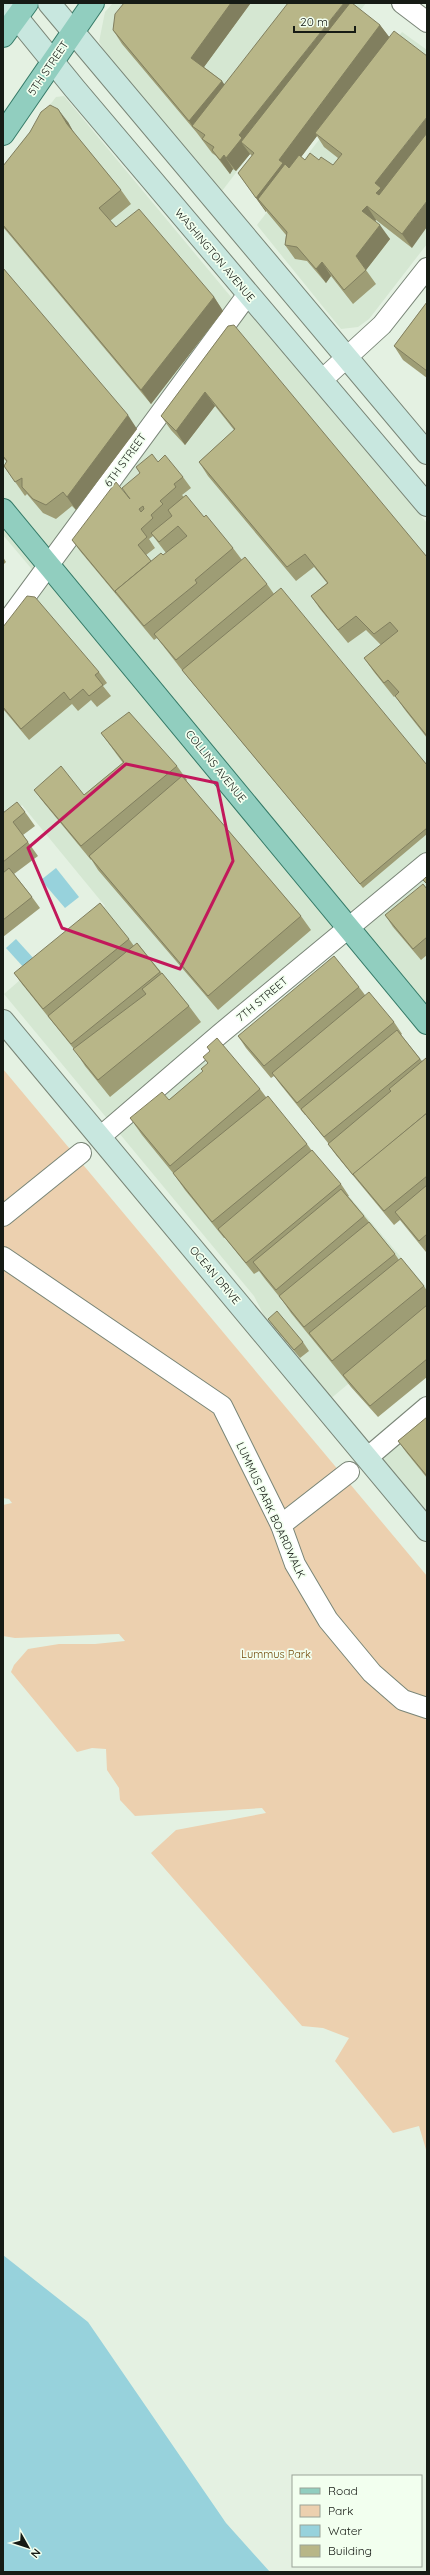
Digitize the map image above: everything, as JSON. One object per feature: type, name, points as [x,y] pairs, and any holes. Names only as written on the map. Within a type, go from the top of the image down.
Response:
[{"type":"main road","points":[[49,3],[427,453]]},
{"type":"main road","name":"5TH STREET","points":[[3,134],[93,3]]},
{"type":"main road","points":[[3,36],[16,8]]},
{"type":"main road","name":"WASHINGTON AVENUE","points":[[16,8],[52,62],[248,294],[323,379],[427,505]]},
{"type":"main road","name":"COLLINS AVENUE","points":[[3,510],[427,1023]]},
{"type":"main road","name":"OCEAN DRIVE","points":[[3,1021],[427,1530]]},
{"type":"street","points":[[402,3],[427,22]]},
{"type":"street","points":[[323,379],[382,325],[427,268]]},
{"type":"street","name":"6TH STREET","points":[[3,627],[248,294]]},
{"type":"street","name":"7TH STREET","points":[[100,1137],[220,1034],[427,863]]},
{"type":"street","points":[[3,1216],[81,1153]]},
{"type":"street","name":"LUMMUS PARK BOARDWALK","points":[[3,1256],[222,1406],[281,1526],[294,1564],[328,1620],[372,1673],[403,1700],[427,1708]]},
{"type":"street","points":[[367,1458],[427,1407]]},
{"type":"street","points":[[281,1526],[348,1472]]},
{"type":"highlighted area","points":[[126,764],[217,783],[233,861],[180,969],[62,928],[28,848]]},
{"type":"shaded area","points":[[113,3],[366,3],[222,191],[107,55],[99,42],[105,12]]},
{"type":"shaded area","points":[[402,32],[427,50],[427,244],[369,319],[358,327],[341,329],[257,225],[295,176],[295,171]]},
{"type":"shaded area","points":[[64,96],[231,297],[235,304],[36,574],[3,535],[3,166],[56,97]]},
{"type":"shaded area","points":[[248,311],[427,523],[427,1018],[351,922],[208,1030],[427,1288],[427,1318],[329,1400],[273,1333],[254,1296],[4,994],[105,906],[22,805],[3,822],[3,638]]},
{"type":"shaded area","points":[[427,1420],[427,1515],[381,1459]]},
{"type":"green space","name":"Lummus Park","points":[[3,1069],[427,1576],[427,2153],[419,2126],[393,2133],[335,2061],[349,2038],[323,2028],[302,2026],[151,1853],[176,1830],[266,1813],[262,1808],[135,1816],[120,1800],[119,1788],[107,1770],[106,1749],[92,1748],[77,1752],[11,1672],[14,1665],[28,1649],[59,1644],[95,1644],[125,1641],[119,1634],[15,1638],[3,1636],[3,1505],[12,1503],[9,1499],[3,1498]]},
{"type":"water","points":[[56,868],[79,897],[65,908],[41,880]]},
{"type":"water","points":[[16,939],[35,960],[25,969],[6,948]]},
{"type":"water","points":[[3,2255],[88,2322],[226,2523],[270,2572],[3,2572]]},
{"type":"building","points":[[124,3],[231,3],[191,58],[222,81],[189,121],[113,30],[115,14]]},
{"type":"building","points":[[288,3],[344,3],[239,135],[242,138],[226,158],[224,155],[220,160],[212,150],[214,147],[202,139],[205,135],[192,126]]},
{"type":"building","points":[[350,3],[380,25],[279,160],[283,163],[256,198],[238,173],[254,153],[241,142]]},
{"type":"building","points":[[394,31],[427,56],[427,117],[375,183],[381,188],[376,193],[379,195],[427,133],[427,201],[402,234],[367,206],[362,211],[380,225],[356,256],[366,270],[344,290],[322,262],[316,269],[297,247],[285,245],[287,232],[258,199],[285,164],[289,168],[299,155],[305,160],[310,153],[319,160],[321,157],[333,165],[342,154],[315,133]]},
{"type":"building","points":[[50,105],[58,109],[67,124],[121,190],[99,208],[116,227],[139,209],[214,297],[141,390],[3,225],[3,166],[30,132],[41,112]]},
{"type":"building","points":[[3,268],[128,415],[67,497],[63,492],[46,505],[33,499],[22,487],[22,478],[15,482],[4,466],[7,461],[3,456]]},
{"type":"building","points":[[427,302],[427,371],[394,346]]},
{"type":"building","points":[[234,325],[427,557],[427,736],[395,696],[399,692],[388,680],[384,683],[364,658],[398,631],[390,622],[374,634],[356,616],[338,630],[311,596],[328,583],[305,554],[287,567],[199,462],[235,429],[205,392],[176,431],[161,416],[228,326]]},
{"type":"building","points":[[152,454],[158,462],[165,455],[183,477],[174,484],[176,487],[160,501],[163,504],[151,515],[153,518],[141,529],[147,537],[138,545],[151,561],[115,591],[116,593],[72,540],[116,482],[130,499],[122,488],[140,473],[136,467]],"holes":[[[143,506],[144,509],[141,512],[139,509]]]},
{"type":"building","points":[[186,495],[204,517],[206,515],[233,548],[195,580],[197,583],[144,626],[115,591],[161,553],[163,555],[187,536],[178,526],[159,542],[151,533],[172,516],[168,510]]},
{"type":"building","points":[[245,557],[267,584],[176,660],[154,634]]},
{"type":"building","points":[[281,588],[427,765],[427,828],[360,884],[182,670]]},
{"type":"building","points":[[27,596],[35,597],[99,672],[95,675],[103,685],[89,696],[83,689],[70,700],[64,692],[21,729],[3,707],[3,627]]},
{"type":"building","points":[[129,712],[177,766],[81,846],[34,790],[61,766],[84,795],[124,762],[101,733]]},
{"type":"building","points":[[182,776],[301,916],[208,996],[89,856]]},
{"type":"building","points":[[17,802],[25,812],[13,822],[28,842],[3,862],[3,813]]},
{"type":"building","points":[[9,868],[32,897],[3,920],[3,873]]},
{"type":"building","points":[[427,876],[427,884],[423,880]]},
{"type":"building","points":[[423,884],[427,889],[427,937],[413,949],[385,915]]},
{"type":"building","points":[[100,903],[129,939],[43,1009],[14,973]]},
{"type":"building","points":[[137,943],[160,972],[71,1044],[48,1016]]},
{"type":"building","points":[[334,956],[359,987],[264,1066],[238,1036]]},
{"type":"building","points":[[162,973],[189,1006],[98,1080],[73,1049],[146,994],[142,989]]},
{"type":"building","points":[[369,992],[394,1022],[297,1103],[272,1073]]},
{"type":"building","points":[[397,1030],[420,1059],[324,1137],[301,1109]]},
{"type":"building","points":[[217,1038],[260,1089],[170,1166],[130,1118],[162,1092],[169,1100],[203,1071],[201,1069],[208,1063],[203,1057],[210,1051],[207,1047]]},
{"type":"building","points":[[426,1058],[427,1113],[353,1175],[328,1144],[391,1091],[389,1089]]},
{"type":"building","points":[[268,1096],[307,1144],[212,1222],[173,1173]]},
{"type":"building","points":[[427,1113],[427,1176],[384,1211],[353,1174]]},
{"type":"building","points":[[312,1150],[341,1184],[246,1263],[218,1229]]},
{"type":"building","points":[[427,1185],[427,1234],[419,1241],[395,1212]]},
{"type":"building","points":[[341,1189],[364,1216],[276,1290],[253,1262]]},
{"type":"building","points":[[369,1222],[395,1254],[304,1327],[279,1296]]},
{"type":"building","points":[[401,1258],[424,1286],[332,1361],[309,1333]]},
{"type":"building","points":[[427,1305],[427,1359],[370,1406],[343,1375]]},
{"type":"building","points":[[277,1311],[303,1342],[294,1350],[268,1319]]},
{"type":"building","points":[[427,1417],[427,1476],[398,1441]]}]
